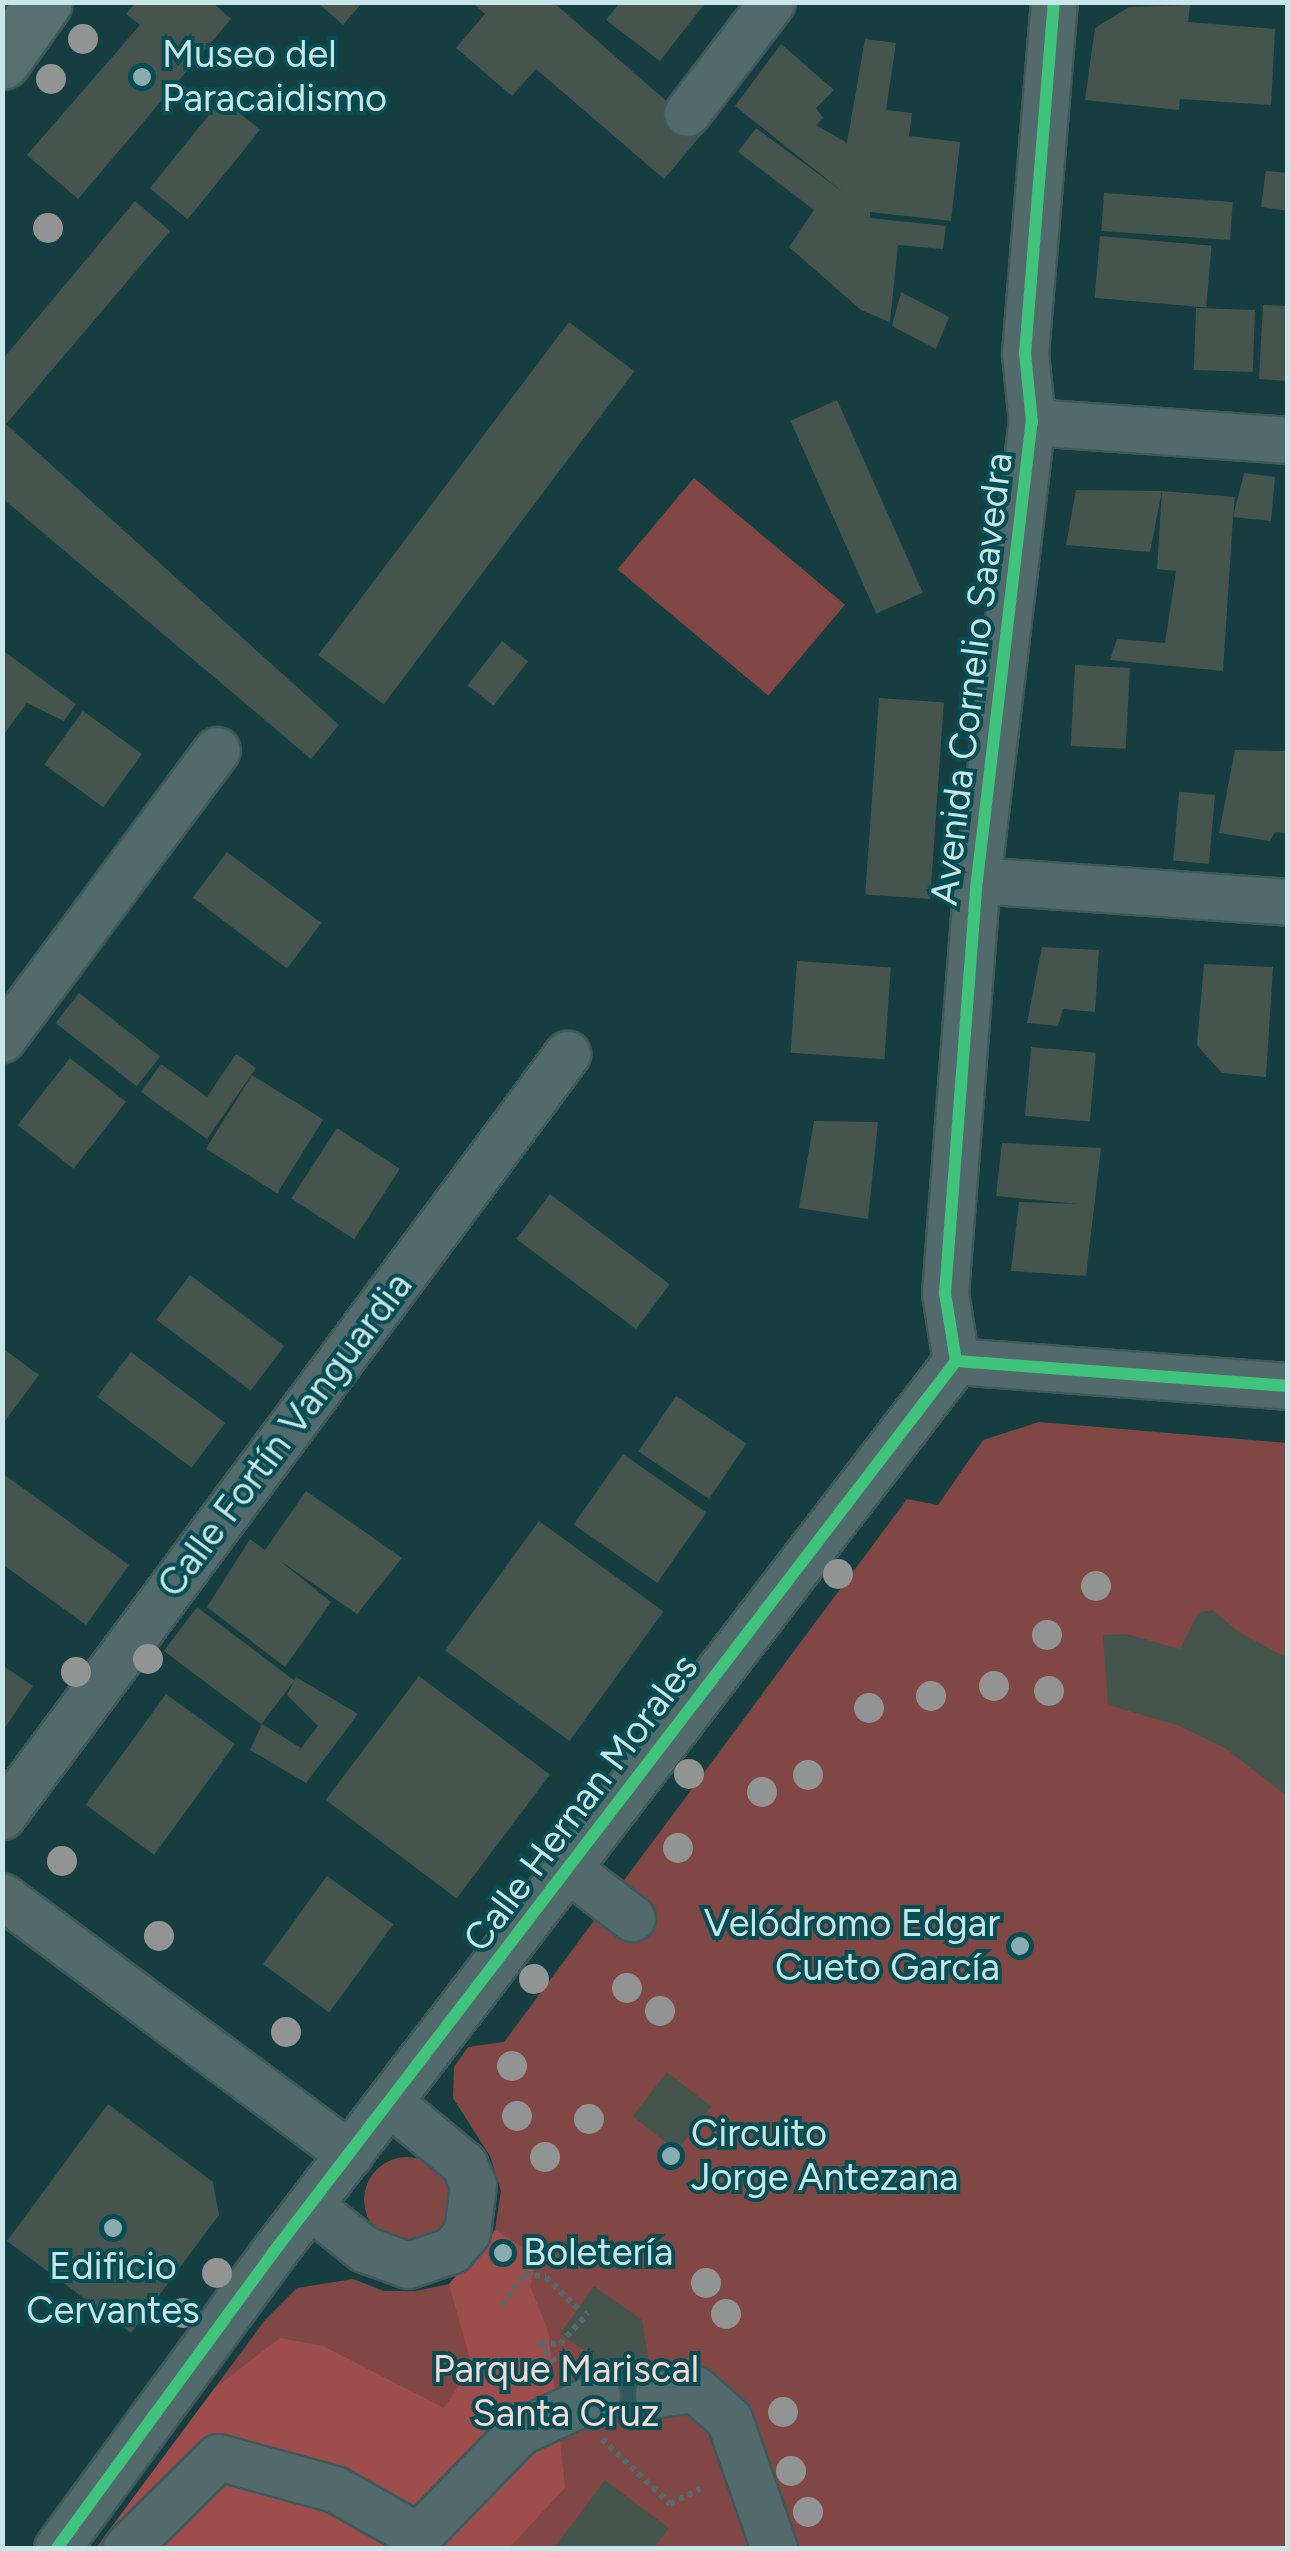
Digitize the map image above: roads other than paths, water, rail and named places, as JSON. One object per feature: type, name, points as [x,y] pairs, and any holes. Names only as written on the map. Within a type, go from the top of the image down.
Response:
[{"type":"main road","points":[[2,61],[44,2]]},
{"type":"street","points":[[687,114],[772,2]]},
{"type":"street","name":"Avenida Cornelio Saavedra","points":[[956,1361],[944,1293],[977,880],[1032,422],[1025,353],[1054,2]]},
{"type":"street","points":[[1032,422],[1288,440]]},
{"type":"street","points":[[2,1038],[217,750]]},
{"type":"street","points":[[977,880],[1288,902]]},
{"type":"street","name":"Calle Fortín Vanguardia","points":[[2,1816],[567,1054]]},
{"type":"street","points":[[956,1361],[1288,1386]]},
{"type":"street","name":"Calle Hernan Morales","points":[[57,2548],[310,2206],[956,1361]]},
{"type":"street","points":[[567,1868],[632,1918]]},
{"type":"street","points":[[2,1896],[350,2154]]},
{"type":"street","points":[[310,2206],[364,2249],[408,2265],[452,2250],[467,2232],[473,2185],[464,2164],[390,2104]]},
{"type":"street","points":[[658,2394],[695,2389],[729,2419],[774,2548]]},
{"type":"street","points":[[126,2548],[218,2457],[335,2490],[418,2536],[519,2432],[597,2396]]},
{"type":"tunnel","points":[[597,2396],[658,2394]]},
{"type":"place","name":"Museo del Paracaidismo","points":[[142,77]]},
{"type":"place","name":"Velódromo Edgar Cueto García","points":[[1020,1946]]},
{"type":"place","name":"Circuito Jorge Antezana","points":[[671,2156]]},
{"type":"place","name":"Edificio Cervantes","points":[[113,2228]]},
{"type":"place","name":"Boletería","points":[[503,2253]]},
{"type":"park label","name":"Parque Mariscal Santa Cruz","points":[[566,2392]]}]
